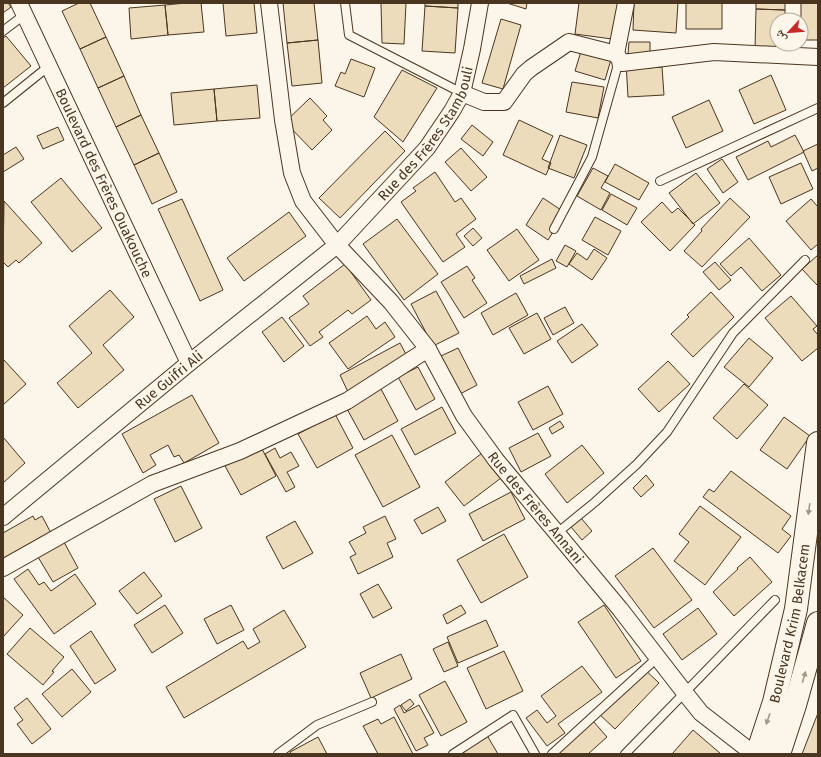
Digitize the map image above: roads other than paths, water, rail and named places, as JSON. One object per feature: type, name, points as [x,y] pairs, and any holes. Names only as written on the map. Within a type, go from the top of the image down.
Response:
[{"type":"main road","name":"Boulevard Krim Belkacem","points":[[755,754],[774,702],[796,609],[818,443]]},
{"type":"main road","name":"Boulevard Krim Belkacem","points":[[779,754],[795,705],[818,623]]},
{"type":"street","name":"Rue des Frères Annani","points":[[269,3],[283,120],[292,173],[303,201],[337,245],[391,302],[428,349],[464,416],[496,460],[558,533],[701,713],[755,754]]},
{"type":"street","name":"Rue des Frères Stambouli","points":[[337,245],[427,148],[452,111],[462,93],[480,3]]},
{"type":"street","points":[[616,54],[626,3]]},
{"type":"street","name":"Boulevard des Frères Ouakouche","points":[[21,9],[189,363]]},
{"type":"street","points":[[462,93],[484,102],[504,102],[530,68],[568,42],[616,54],[622,63],[714,52],[818,57]]},
{"type":"street","name":"Rue Guifri Ali","points":[[3,517],[189,363],[337,245]]},
{"type":"street","points":[[3,568],[152,484],[240,451],[347,400],[428,349]]},
{"type":"lane","points":[[345,3],[348,35],[462,93]]},
{"type":"lane","points":[[3,31],[21,9]]},
{"type":"lane","points":[[554,229],[592,157],[617,68],[616,54]]},
{"type":"lane","points":[[3,103],[48,66]]},
{"type":"lane","points":[[660,181],[818,108]]},
{"type":"lane","points":[[558,533],[637,464],[667,432],[733,334],[805,260]]},
{"type":"lane","points":[[625,754],[776,600]]},
{"type":"lane","points":[[552,754],[658,657]]},
{"type":"lane","points":[[278,754],[317,725],[372,702]]},
{"type":"lane","points":[[452,754],[513,715],[535,754]]}]
